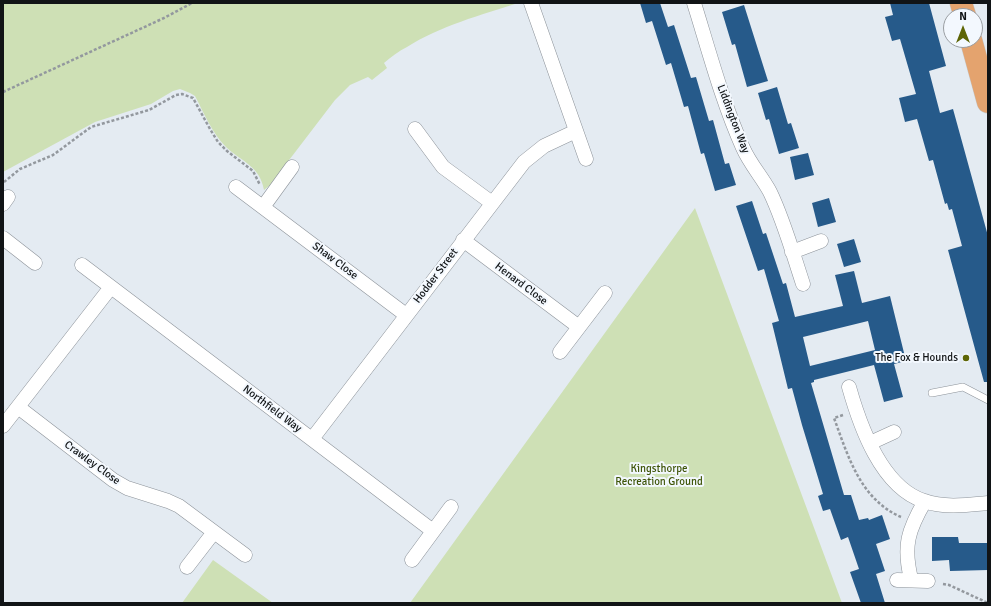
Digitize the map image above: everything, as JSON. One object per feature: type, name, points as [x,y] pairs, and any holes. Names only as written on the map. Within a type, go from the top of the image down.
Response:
[{"type":"highway","points":[[973,48],[988,102]]},
{"type":"street","points":[[531,3],[586,159]]},
{"type":"street","name":"Liddington Way","points":[[694,3],[719,84],[740,140],[770,193],[803,284]]},
{"type":"street","points":[[415,129],[443,166],[492,203]]},
{"type":"street","name":"Hodder Street","points":[[312,439],[514,174],[533,154],[555,140],[576,131]]},
{"type":"street","points":[[263,207],[292,167]]},
{"type":"street","name":"Shaw Close","points":[[236,187],[406,316]]},
{"type":"street","points":[[3,238],[35,264]]},
{"type":"street","name":"Henard Close","points":[[463,240],[578,327]]},
{"type":"street","points":[[792,252],[822,241]]},
{"type":"street","name":"Northfield Way","points":[[82,265],[433,531]]},
{"type":"street","points":[[3,426],[111,287]]},
{"type":"street","points":[[560,352],[604,293]]},
{"type":"street","points":[[849,387],[870,443],[885,470],[914,497],[925,502],[949,505],[988,503]]},
{"type":"street","name":"Crawley Close","points":[[18,407],[113,480],[134,491],[179,506],[246,555]]},
{"type":"street","points":[[870,443],[894,432]]},
{"type":"street","points":[[911,579],[908,566],[907,540],[914,521],[925,502]]},
{"type":"street","points":[[412,560],[451,507]]},
{"type":"street","points":[[187,567],[214,532]]},
{"type":"street","points":[[897,580],[911,579],[928,581]]},
{"type":"lane","points":[[932,393],[963,387],[988,400]]},
{"type":"path","points":[[3,92],[164,18],[192,3]]},
{"type":"path","points":[[3,183],[20,170],[52,155],[91,127],[149,110],[176,95],[182,94],[193,98],[218,142],[227,151],[246,164],[256,176],[260,184],[263,207]]},
{"type":"path","points":[[857,411],[834,418],[854,469],[862,484],[882,507],[899,516],[914,521]]},
{"type":"path","points":[[928,581],[949,585],[988,603]]},
{"type":"green space","points":[[3,3],[518,3],[433,33],[392,56],[384,63],[387,68],[372,80],[368,77],[350,85],[335,100],[270,185],[264,190],[259,175],[250,165],[226,147],[217,136],[195,96],[180,89],[173,91],[151,104],[95,122],[3,172]]},
{"type":"green space","name":"Kingsthorpe Recreation Ground","points":[[695,208],[842,603],[410,603]]},
{"type":"green space","points":[[213,560],[273,603],[182,603]]},
{"type":"building","points":[[640,3],[660,3],[668,27],[674,25],[691,78],[696,77],[709,121],[713,120],[725,164],[729,163],[736,185],[715,191],[704,153],[701,154],[688,106],[684,107],[671,63],[666,65],[652,21],[646,23]]},
{"type":"building","points":[[890,3],[929,3],[946,66],[929,71],[940,113],[953,109],[988,236],[988,382],[984,382],[948,250],[962,246],[952,209],[949,210],[947,203],[945,204],[933,160],[929,161],[917,119],[905,122],[899,98],[916,94],[900,39],[892,41],[885,17],[893,15]]},
{"type":"building","points":[[744,5],[768,81],[747,87],[735,44],[732,45],[722,12]]},
{"type":"building","points":[[777,87],[788,124],[791,123],[799,148],[779,154],[769,119],[766,120],[758,93]]},
{"type":"building","points":[[808,153],[814,175],[795,180],[790,157]]},
{"type":"building","points":[[829,198],[836,222],[818,227],[812,203]]},
{"type":"building","points":[[752,201],[763,234],[766,233],[783,284],[786,283],[795,317],[843,306],[835,275],[854,271],[862,303],[890,296],[906,361],[894,364],[903,397],[884,402],[874,365],[814,380],[814,382],[811,383],[844,495],[851,495],[859,520],[868,518],[869,520],[882,515],[890,539],[876,544],[885,571],[876,574],[885,603],[861,603],[850,572],[859,569],[848,537],[841,540],[830,509],[823,511],[818,496],[823,494],[792,388],[788,389],[772,323],[779,321],[764,269],[758,271],[736,206]],"holes":[[[868,321],[875,350],[810,366],[803,337]]]},
{"type":"building","points":[[854,239],[861,262],[844,267],[837,244]]},
{"type":"building","points":[[932,537],[958,537],[959,543],[988,543],[988,570],[950,571],[949,560],[932,561]]},
{"type":"place","name":"The Fox & Hounds","points":[[966,358]]}]
